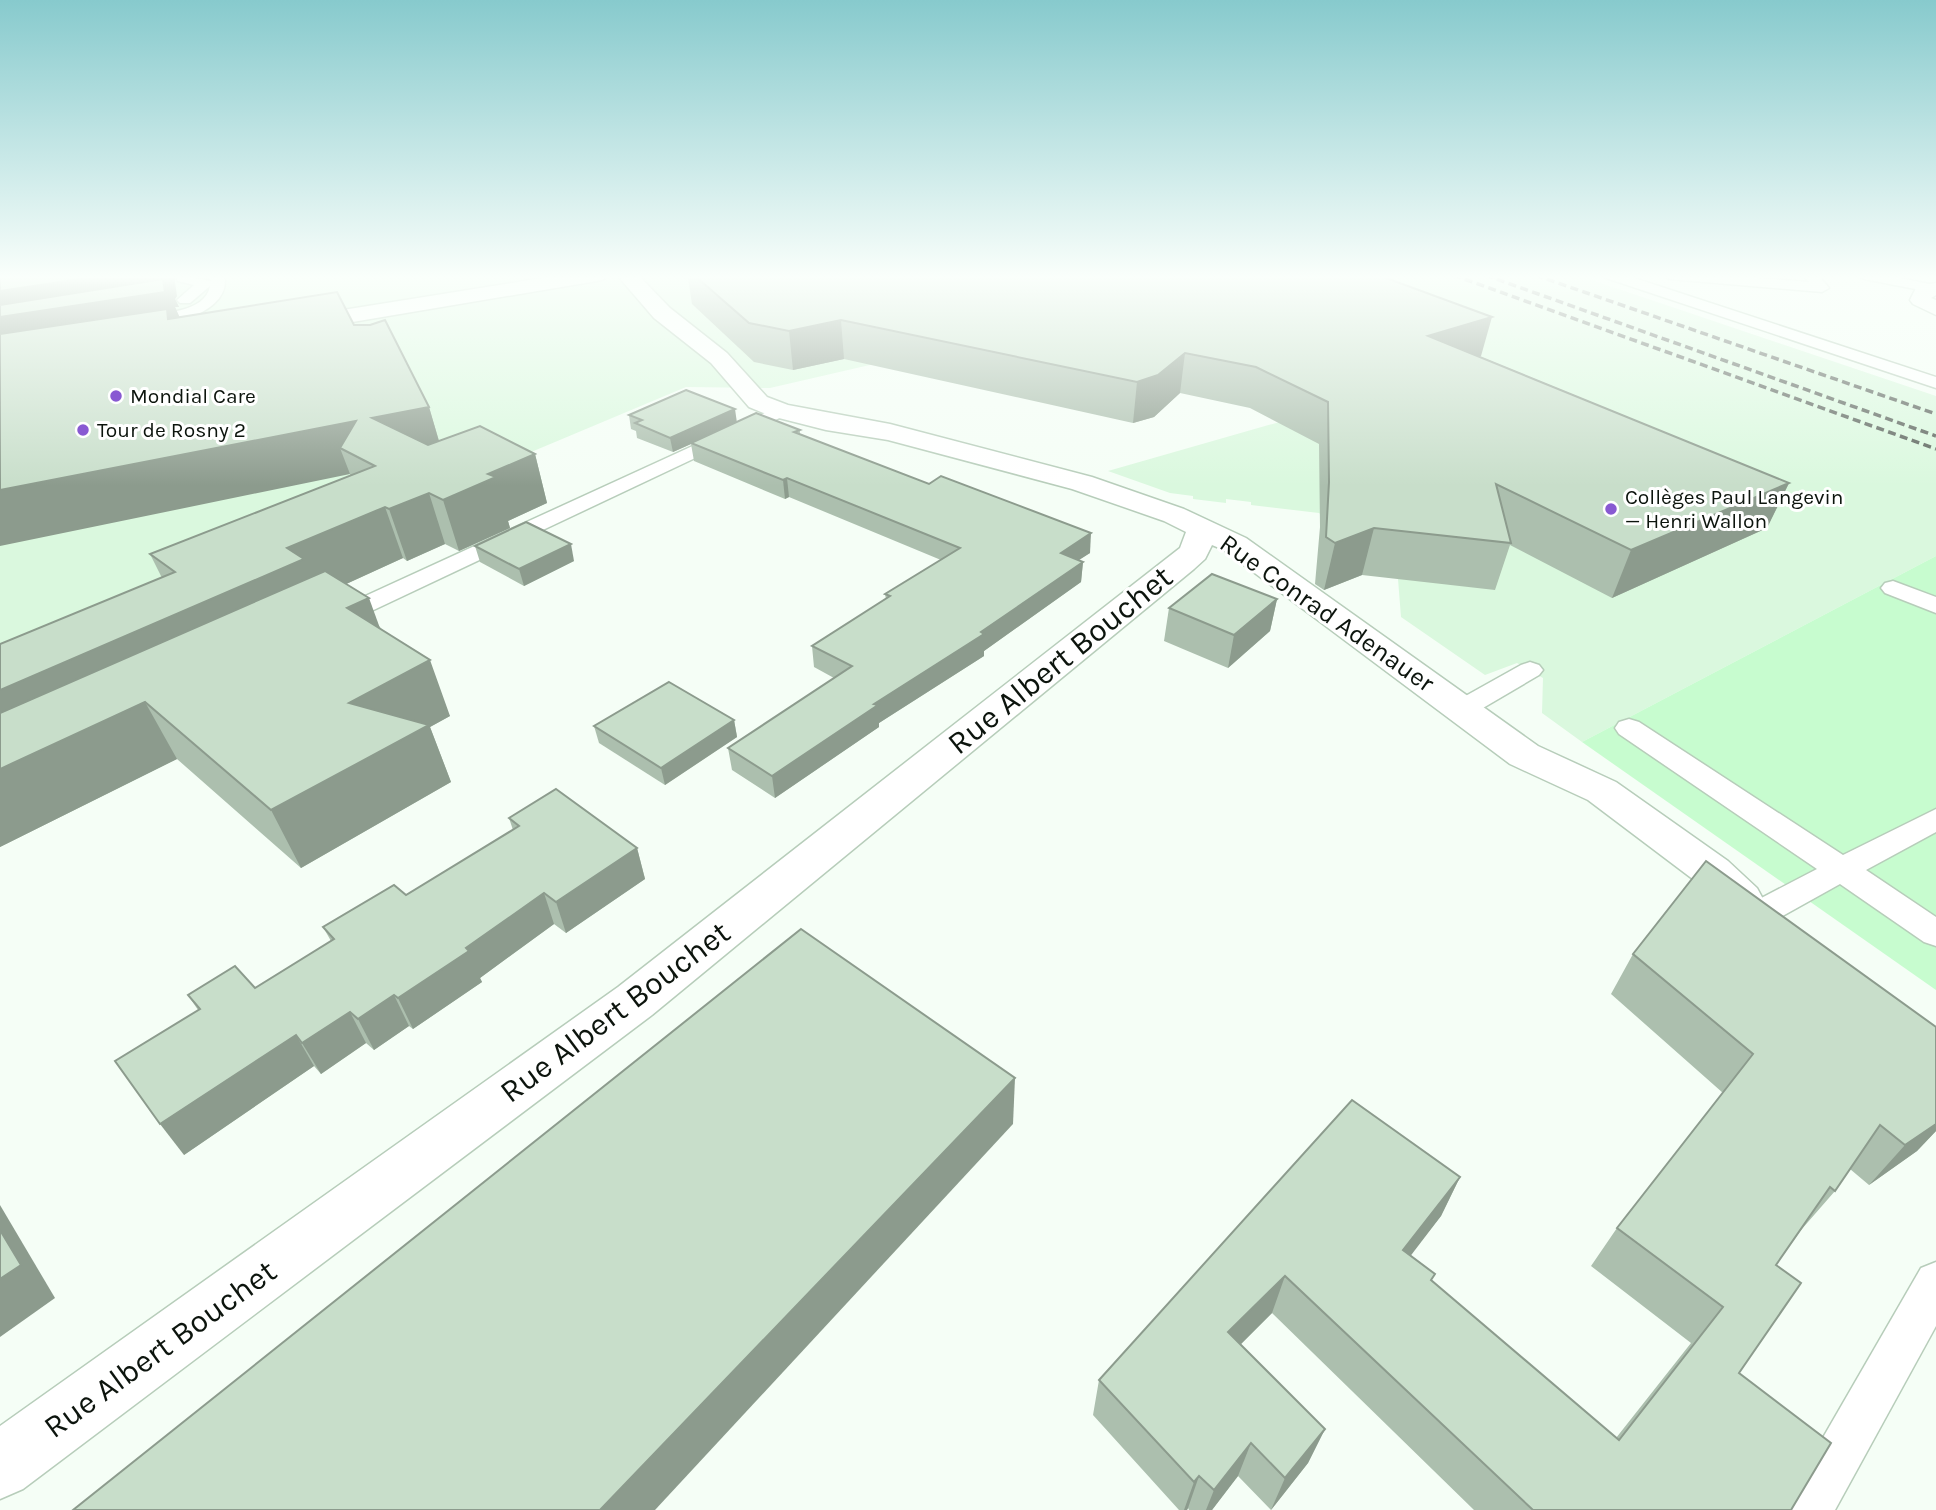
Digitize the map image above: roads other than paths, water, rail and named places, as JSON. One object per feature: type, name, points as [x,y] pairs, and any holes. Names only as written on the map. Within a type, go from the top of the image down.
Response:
[{"type":"street","name":"Rue Conrad Adenauer","points":[[703,345],[719,358],[758,402],[780,411],[826,422],[890,432],[1015,463],[1082,483],[1203,527],[1236,544],[1524,755],[1602,791],[1713,872],[1766,925]]},
{"type":"street","name":"Rue Albert Bouchet","points":[[0,1466],[635,1000],[1183,562],[1194,552],[1203,527]]},
{"type":"lane","points":[[1823,345],[1936,383]]},
{"type":"lane","points":[[315,629],[780,411]]},
{"type":"lane","points":[[1894,588],[1936,606]]},
{"type":"lane","points":[[1462,709],[1530,670]]},
{"type":"lane","points":[[1629,728],[1936,933]]},
{"type":"lane","points":[[1766,925],[1842,870],[1936,819]]},
{"type":"lane","points":[[1808,1510],[1936,1283]]},
{"type":"railway","points":[[1649,345],[1936,449]]},
{"type":"railway","points":[[1682,345],[1936,436]]},
{"type":"railway","points":[[1738,345],[1936,414]]},
{"type":"place","name":"Mondial Care","points":[[116,396]]},
{"type":"place","name":"Tour de Rosny 2","points":[[83,430]]},
{"type":"place","name":"Collèges Paul Langevin — Henri Wallon","points":[[1611,509]]}]
